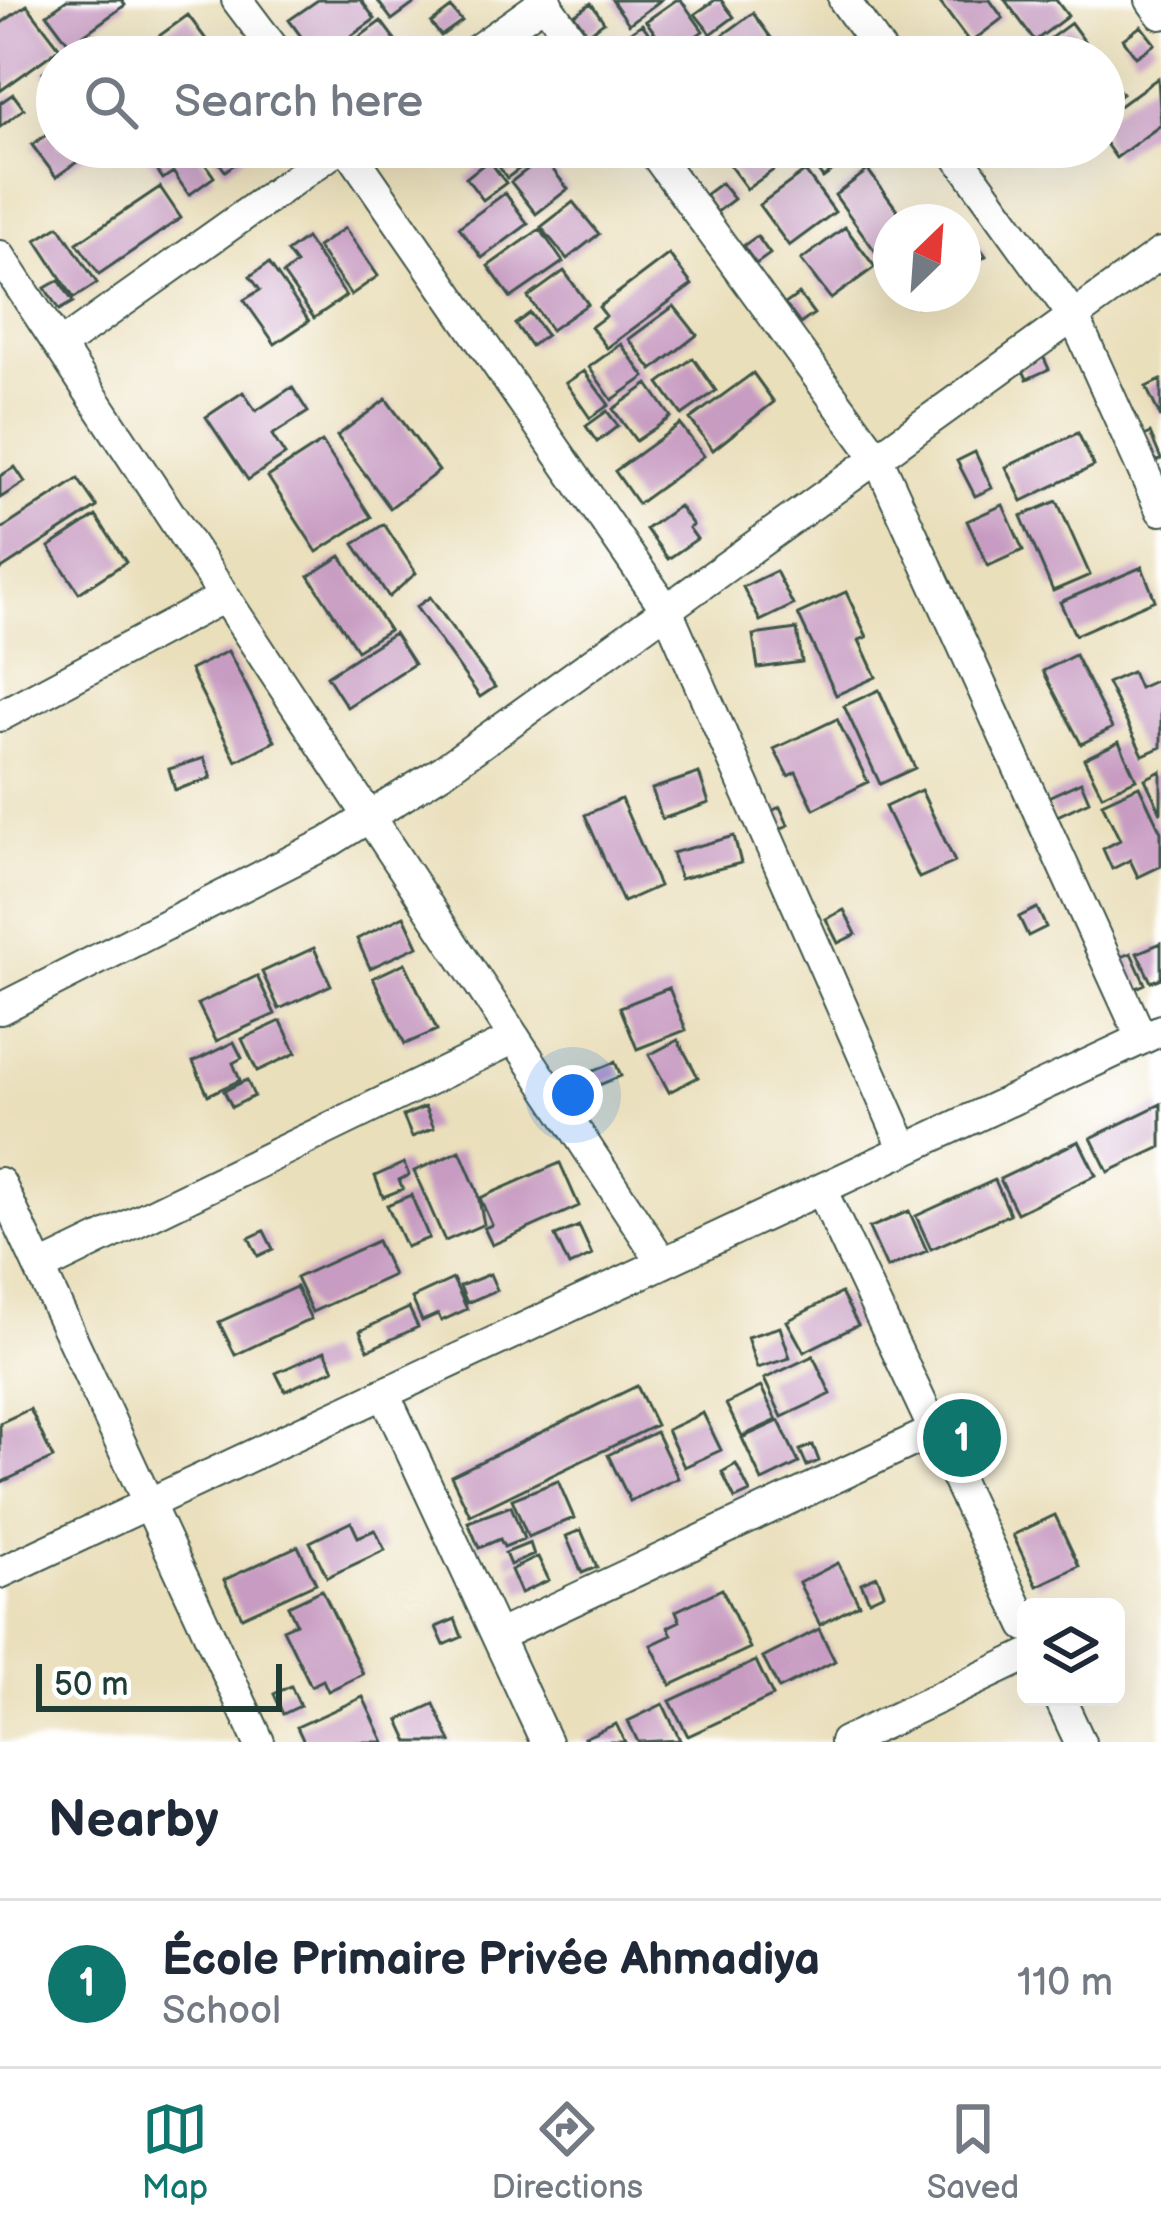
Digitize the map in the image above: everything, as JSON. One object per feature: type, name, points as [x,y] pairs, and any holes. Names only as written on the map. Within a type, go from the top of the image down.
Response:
[{"type":"street","points":[[237,0],[264,36]]},
{"type":"street","points":[[844,0],[871,36]]},
{"type":"street","points":[[1151,0],[1161,14]]},
{"type":"street","points":[[496,36],[545,1],[569,36]]},
{"type":"street","points":[[60,346],[314,168]]},
{"type":"street","points":[[359,168],[668,611],[905,1150]]},
{"type":"street","points":[[0,1573],[1152,1035],[878,459],[665,168]]},
{"type":"street","points":[[966,168],[1074,317],[1161,510]]},
{"type":"street","points":[[0,1009],[225,898],[444,770],[1161,254]]},
{"type":"street","points":[[0,256],[664,1263]]},
{"type":"street","points":[[0,716],[224,597]]},
{"type":"street","points":[[41,1268],[515,1038]]},
{"type":"street","points":[[0,1183],[259,1742]]},
{"type":"street","points":[[821,1189],[1017,1607]]},
{"type":"street","points":[[384,1394],[546,1742]]},
{"type":"street","points":[[496,1636],[934,1431]]},
{"type":"street","points":[[845,1742],[1017,1660]]},
{"type":"street","points":[[1063,1706],[1080,1742]]},
{"type":"building","points":[[67,0],[122,0],[125,5],[82,36],[63,36],[47,14]]},
{"type":"building","points":[[318,0],[361,0],[375,19],[351,36],[301,36],[289,20]]},
{"type":"building","points":[[377,0],[419,0],[392,20]]},
{"type":"building","points":[[612,0],[661,0],[629,24]]},
{"type":"building","points":[[681,0],[703,31],[696,36],[657,36],[646,21]]},
{"type":"building","points":[[721,0],[734,17],[711,34],[695,14]]},
{"type":"building","points":[[938,0],[990,0],[1003,18],[979,36],[965,36]]},
{"type":"building","points":[[1005,0],[1056,0],[1068,16],[1042,36],[1031,36]]},
{"type":"building","points":[[591,3],[604,22],[588,34],[574,15]]},
{"type":"building","points":[[27,5],[51,36],[36,36],[36,65],[0,91],[0,24]]},
{"type":"building","points":[[451,8],[462,21],[441,36],[431,23]]},
{"type":"building","points":[[753,13],[770,36],[721,36]]},
{"type":"building","points":[[188,15],[204,36],[159,36]]},
{"type":"building","points":[[381,21],[392,36],[361,36]]},
{"type":"building","points":[[1071,23],[1081,36],[1053,36]]},
{"type":"building","points":[[642,24],[651,36],[627,36]]},
{"type":"building","points":[[1141,26],[1155,44],[1136,57],[1125,38]]},
{"type":"building","points":[[1158,78],[1161,125],[1125,151],[1125,102]]},
{"type":"building","points":[[13,94],[24,109],[0,127],[0,103]]},
{"type":"building","points":[[155,168],[208,168],[214,177],[189,195],[173,172],[163,179]]},
{"type":"building","points":[[479,168],[495,168],[506,183],[483,200],[466,178]]},
{"type":"building","points":[[500,168],[520,168],[507,178]]},
{"type":"building","points":[[529,168],[552,168],[568,189],[536,214],[511,182]]},
{"type":"building","points":[[732,168],[776,168],[747,189]]},
{"type":"building","points":[[816,168],[837,168],[823,178]]},
{"type":"building","points":[[868,170],[893,204],[873,204],[873,248],[835,195]]},
{"type":"building","points":[[805,171],[835,212],[789,246],[759,205]]},
{"type":"building","points":[[721,183],[734,199],[717,212],[705,195]]},
{"type":"building","points":[[160,187],[181,218],[99,274],[77,243]]},
{"type":"building","points":[[505,193],[528,224],[482,258],[459,227]]},
{"type":"building","points":[[573,202],[599,234],[567,259],[541,227]]},
{"type":"building","points":[[59,226],[97,283],[74,298],[36,240]]},
{"type":"building","points":[[845,227],[873,268],[831,299],[801,260]]},
{"type":"building","points":[[345,228],[378,276],[351,295],[317,247]]},
{"type":"building","points":[[540,229],[563,262],[511,298],[488,266]]},
{"type":"building","points":[[757,236],[770,254],[756,264],[743,246]]},
{"type":"building","points":[[306,238],[346,296],[314,318],[283,274],[296,264],[287,252]]},
{"type":"building","points":[[669,254],[692,285],[607,348],[591,327],[606,316],[599,307]]},
{"type":"building","points":[[269,263],[309,321],[275,344],[244,300],[260,290],[250,276]]},
{"type":"building","points":[[564,271],[588,304],[551,330],[528,297]]},
{"type":"building","points":[[59,280],[73,302],[59,310],[45,288]]},
{"type":"building","points":[[799,294],[814,314],[800,324],[785,304]]},
{"type":"building","points":[[674,306],[697,335],[652,370],[629,339]]},
{"type":"building","points":[[530,313],[546,335],[531,346],[515,324]]},
{"type":"building","points":[[621,344],[645,377],[612,400],[589,367]]},
{"type":"building","points":[[1043,356],[1049,369],[1027,379],[1021,366]]},
{"type":"building","points":[[693,358],[716,391],[682,415],[659,383]]},
{"type":"building","points":[[584,371],[609,405],[590,418],[566,383]]},
{"type":"building","points":[[753,373],[774,402],[713,450],[690,419]]},
{"type":"building","points":[[1161,380],[1161,418],[1146,387]]},
{"type":"building","points":[[648,384],[671,417],[636,441],[613,409]]},
{"type":"building","points":[[292,387],[308,412],[272,435],[285,455],[248,480],[206,417],[243,392],[256,411]]},
{"type":"building","points":[[386,399],[439,471],[390,508],[337,436]]},
{"type":"building","points":[[607,411],[618,426],[597,442],[586,426]]},
{"type":"building","points":[[680,424],[704,456],[638,504],[615,471]]},
{"type":"building","points":[[1078,433],[1094,466],[1022,501],[1006,467]]},
{"type":"building","points":[[1150,433],[1161,459],[1147,466],[1134,441]]},
{"type":"building","points":[[322,442],[371,517],[317,552],[268,477]]},
{"type":"building","points":[[975,452],[992,488],[975,496],[957,461]]},
{"type":"building","points":[[15,467],[25,482],[0,498],[0,476]]},
{"type":"building","points":[[78,479],[97,507],[0,570],[0,530]]},
{"type":"building","points":[[1057,501],[1090,575],[1053,591],[1021,516]]},
{"type":"building","points":[[1003,505],[1023,550],[988,566],[967,521]]},
{"type":"building","points":[[679,506],[697,539],[668,559],[646,529]]},
{"type":"building","points":[[96,516],[126,562],[79,593],[49,547]]},
{"type":"building","points":[[384,524],[416,573],[389,597],[354,544]]},
{"type":"building","points":[[341,556],[389,630],[357,650],[309,576]]},
{"type":"building","points":[[1142,567],[1155,600],[1075,635],[1060,602]]},
{"type":"building","points":[[776,571],[793,605],[760,621],[743,587]]},
{"type":"building","points":[[846,592],[867,637],[859,640],[876,677],[836,695],[798,614]]},
{"type":"building","points":[[430,597],[495,687],[480,697],[416,607]]},
{"type":"building","points":[[797,629],[802,662],[758,668],[753,635]]},
{"type":"building","points":[[394,633],[414,664],[347,707],[327,676]]},
{"type":"building","points":[[228,651],[275,741],[236,761],[190,670]]},
{"type":"building","points":[[1075,655],[1112,728],[1081,744],[1043,671]]},
{"type":"building","points":[[1132,672],[1139,688],[1161,678],[1161,747],[1143,755],[1107,683]]},
{"type":"building","points":[[879,690],[915,768],[880,784],[844,706]]},
{"type":"building","points":[[837,719],[868,782],[814,809],[796,772],[788,776],[774,749]]},
{"type":"building","points":[[1119,742],[1136,779],[1102,795],[1084,759]]},
{"type":"building","points":[[204,758],[211,778],[175,790],[169,769]]},
{"type":"building","points":[[1161,771],[1161,813],[1145,779]]},
{"type":"building","points":[[699,773],[709,803],[662,819],[652,789]]},
{"type":"building","points":[[1081,782],[1089,801],[1055,817],[1046,798]]},
{"type":"building","points":[[1139,786],[1161,832],[1161,866],[1138,877],[1130,860],[1112,869],[1103,849],[1120,840],[1102,803]]},
{"type":"building","points":[[921,790],[955,862],[919,878],[885,807]]},
{"type":"building","points":[[621,799],[659,886],[623,902],[585,815]]},
{"type":"building","points":[[780,807],[788,825],[774,832],[765,814]]},
{"type":"building","points":[[734,836],[741,863],[680,879],[672,853]]},
{"type":"building","points":[[1037,908],[1046,927],[1028,936],[1019,917]]},
{"type":"building","points":[[844,910],[856,934],[838,943],[826,919]]},
{"type":"building","points":[[404,916],[418,946],[370,968],[357,939]]},
{"type":"building","points":[[1161,943],[1161,978],[1151,982],[1137,953]]},
{"type":"building","points":[[314,948],[331,985],[279,1009],[262,972]]},
{"type":"building","points":[[1131,953],[1145,984],[1130,991],[1116,959]]},
{"type":"building","points":[[405,963],[437,1030],[405,1044],[373,978]]},
{"type":"building","points":[[257,976],[275,1014],[216,1041],[198,1004]]},
{"type":"building","points":[[669,988],[686,1030],[637,1049],[620,1007]]},
{"type":"building","points":[[281,1021],[296,1053],[257,1071],[242,1039]]},
{"type":"building","points":[[678,1040],[698,1077],[669,1092],[649,1055]]},
{"type":"building","points":[[234,1042],[242,1058],[233,1063],[240,1080],[208,1095],[193,1062]]},
{"type":"building","points":[[615,1062],[621,1076],[587,1090],[581,1076]]},
{"type":"building","points":[[247,1080],[254,1096],[232,1107],[224,1091]]},
{"type":"building","points":[[1161,1104],[1161,1147],[1108,1172],[1091,1138]]},
{"type":"building","points":[[425,1107],[434,1128],[412,1137],[403,1116]]},
{"type":"building","points":[[1079,1141],[1096,1175],[1017,1213],[1000,1179]]},
{"type":"building","points":[[460,1151],[477,1191],[484,1224],[445,1241],[414,1171]]},
{"type":"building","points":[[404,1163],[409,1175],[399,1180],[403,1189],[383,1197],[375,1176]]},
{"type":"building","points":[[560,1163],[579,1206],[492,1245],[484,1228],[492,1225],[480,1198]]},
{"type":"building","points":[[995,1180],[1010,1214],[931,1249],[916,1216]]},
{"type":"building","points":[[411,1195],[429,1238],[406,1247],[387,1205]]},
{"type":"building","points":[[909,1211],[927,1251],[887,1268],[869,1228]]},
{"type":"building","points":[[579,1226],[592,1255],[569,1266],[555,1236]]},
{"type":"building","points":[[264,1231],[273,1249],[258,1256],[249,1238]]},
{"type":"building","points":[[377,1241],[393,1275],[312,1312],[296,1278]]},
{"type":"building","points":[[490,1274],[497,1290],[467,1303],[460,1286]]},
{"type":"building","points":[[453,1279],[467,1309],[441,1321],[438,1314],[422,1321],[412,1298]]},
{"type":"building","points":[[296,1287],[311,1319],[235,1355],[219,1322]]},
{"type":"building","points":[[841,1293],[858,1325],[804,1352],[787,1321]]},
{"type":"building","points":[[409,1308],[418,1327],[368,1350],[360,1331]]},
{"type":"building","points":[[780,1327],[790,1358],[757,1368],[747,1337]]},
{"type":"building","points":[[325,1351],[334,1369],[285,1391],[276,1373]]},
{"type":"building","points":[[813,1356],[831,1394],[782,1417],[764,1379]]},
{"type":"building","points":[[637,1386],[656,1425],[470,1515],[451,1476]]},
{"type":"building","points":[[761,1387],[777,1420],[742,1436],[726,1404]]},
{"type":"building","points":[[30,1409],[53,1458],[0,1483],[0,1423]]},
{"type":"building","points":[[703,1413],[721,1450],[684,1467],[667,1430]]},
{"type":"building","points":[[779,1421],[799,1463],[762,1481],[742,1438]]},
{"type":"building","points":[[656,1432],[678,1478],[630,1501],[608,1455]]},
{"type":"building","points":[[813,1445],[819,1461],[807,1466],[800,1450]]},
{"type":"building","points":[[736,1464],[750,1492],[735,1499],[722,1472]]},
{"type":"building","points":[[558,1481],[574,1518],[528,1537],[512,1499]]},
{"type":"building","points":[[511,1506],[524,1539],[504,1547],[500,1539],[479,1548],[468,1522]]},
{"type":"building","points":[[1055,1515],[1079,1566],[1037,1586],[1013,1535]]},
{"type":"building","points":[[351,1522],[358,1537],[375,1530],[385,1550],[327,1577],[310,1542]]},
{"type":"building","points":[[581,1530],[597,1567],[582,1573],[566,1536]]},
{"type":"building","points":[[530,1543],[534,1555],[510,1565],[505,1553]]},
{"type":"building","points":[[298,1546],[316,1583],[242,1617],[224,1580]]},
{"type":"building","points":[[538,1557],[549,1580],[521,1593],[511,1570]]},
{"type":"building","points":[[838,1563],[859,1604],[820,1625],[799,1583]]},
{"type":"building","points":[[877,1576],[884,1593],[869,1600],[861,1583]]},
{"type":"building","points":[[722,1589],[750,1648],[671,1685],[651,1645],[672,1635],[668,1627],[680,1621],[676,1611]]},
{"type":"building","points":[[322,1590],[363,1674],[328,1691],[323,1680],[311,1686],[283,1629],[296,1623],[288,1606]]},
{"type":"building","points":[[455,1619],[462,1637],[444,1645],[436,1627]]},
{"type":"building","points":[[819,1629],[835,1661],[779,1689],[763,1658]]},
{"type":"building","points":[[756,1661],[773,1696],[688,1736],[670,1701]]},
{"type":"building","points":[[291,1686],[300,1706],[283,1714],[274,1694]]},
{"type":"building","points":[[363,1697],[384,1742],[304,1742],[297,1727]]},
{"type":"building","points":[[434,1704],[451,1742],[409,1742],[399,1720]]},
{"type":"building","points":[[663,1704],[680,1740],[638,1742],[628,1721]]},
{"type":"building","points":[[616,1724],[625,1742],[586,1742],[584,1738]]},
{"type":"place","name":"École Primaire Privée Ahmadiya","points":[[962,1438]]}]
